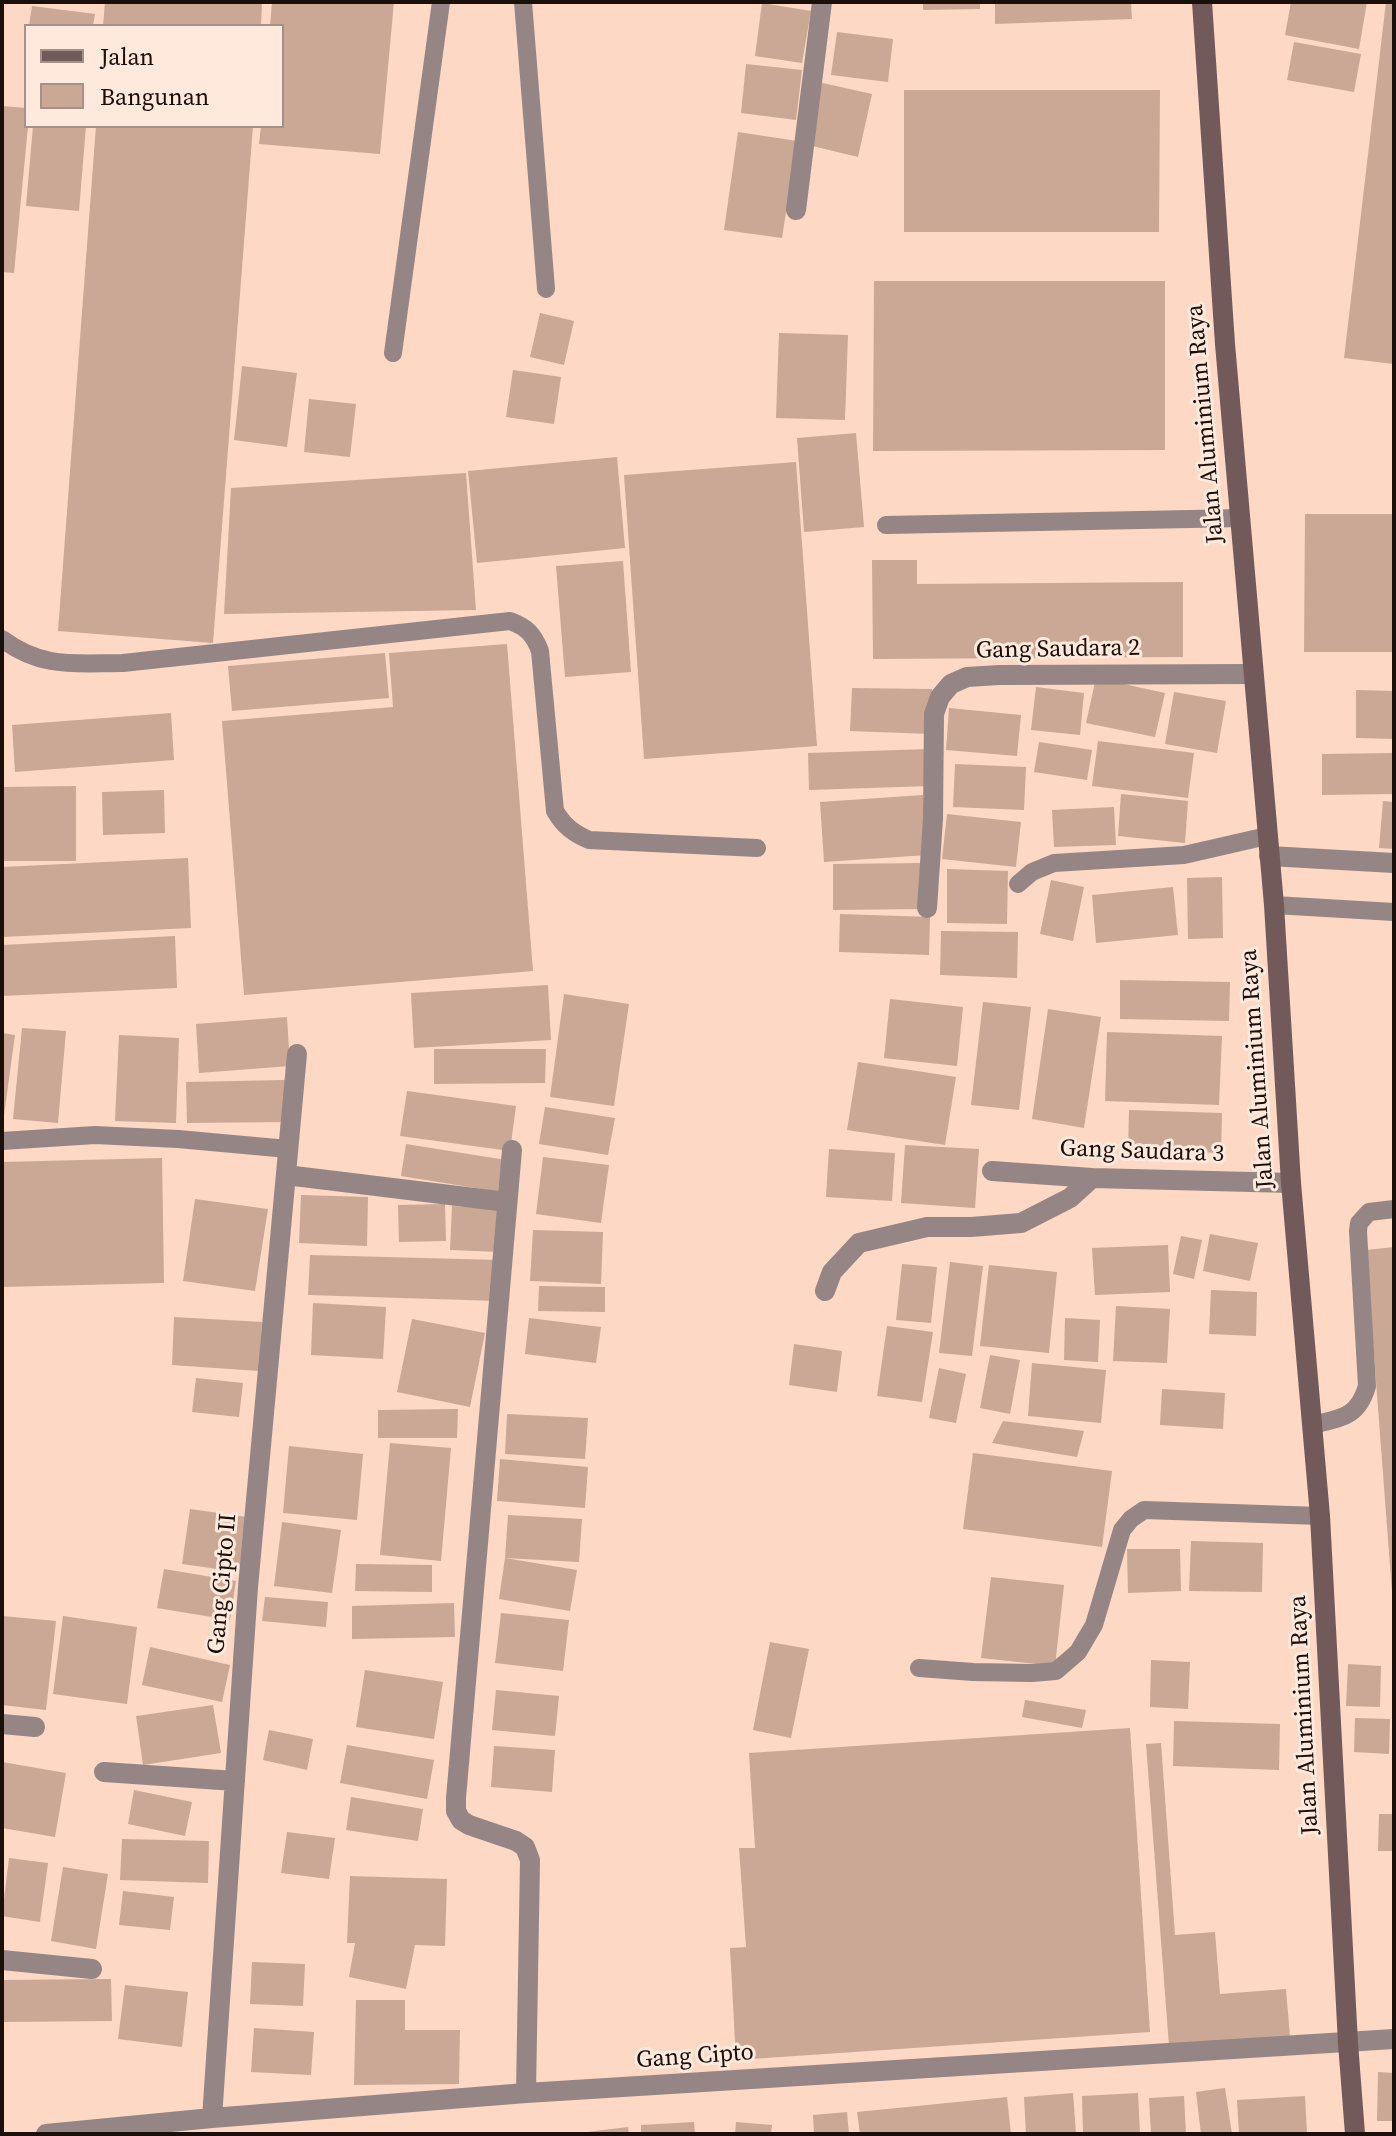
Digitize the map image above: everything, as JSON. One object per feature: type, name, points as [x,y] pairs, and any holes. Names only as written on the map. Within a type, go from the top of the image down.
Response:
[{"type":"main road","name":"Jalan Aluminium Raya","points":[[1202,2],[1225,344],[1274,905],[1291,1183],[1320,1516],[1355,2134]]},
{"type":"street","points":[[796,210],[822,2]]},
{"type":"street","name":"Gang Saudara 2","points":[[927,908],[933,819],[934,714],[940,697],[951,684],[967,677],[999,675],[1253,674]]},
{"type":"street","points":[[1268,846],[1394,863]]},
{"type":"street","name":"Gang Cipto II","points":[[212,2118],[248,1587],[297,1054]]},
{"type":"street","points":[[512,1150],[456,1811],[461,1820],[469,1825],[516,1841],[525,1847],[530,1860],[526,2093]]},
{"type":"street","name":"Gang Saudara 3","points":[[992,1171],[1092,1178],[1291,1183]]},
{"type":"street","points":[[286,1175],[507,1202]]},
{"type":"street","points":[[825,1291],[832,1272],[859,1243],[927,1227],[1021,1223],[1070,1198],[1092,1178]]},
{"type":"street","points":[[2,1724],[35,1727]]},
{"type":"street","points":[[104,1772],[235,1781]]},
{"type":"street","points":[[2,1960],[92,1969]]},
{"type":"street","name":"Gang Cipto","points":[[46,2134],[526,2093],[1394,2039]]},
{"type":"lane","points":[[393,353],[441,2]]},
{"type":"lane","points":[[523,2],[546,289]]},
{"type":"lane","points":[[886,525],[1241,518]]},
{"type":"lane","points":[[2,639],[35,658],[59,664],[123,663],[510,621],[523,626],[535,637],[540,651],[555,811],[563,825],[589,840],[757,848]]},
{"type":"lane","points":[[1018,884],[1032,872],[1054,863],[1268,846]]},
{"type":"lane","points":[[1274,905],[1394,912]]},
{"type":"lane","points":[[2,1141],[95,1135],[288,1149]]},
{"type":"lane","points":[[1312,1425],[1341,1418],[1355,1411],[1363,1400],[1367,1386],[1358,1231],[1363,1217],[1369,1212],[1394,1209]]},
{"type":"lane","points":[[919,1668],[973,1672],[1056,1671],[1078,1652],[1094,1625],[1122,1530],[1144,1510],[1320,1516]]},
{"type":"building","points":[[105,2],[262,2],[261,24],[103,24]]},
{"type":"building","points":[[272,2],[394,2],[380,154],[259,144],[261,128],[284,128],[284,24],[270,24]]},
{"type":"building","points":[[923,2],[980,2],[980,9],[923,10]]},
{"type":"building","points":[[995,2],[1131,2],[1132,19],[995,24]]},
{"type":"building","points":[[1291,2],[1367,2],[1359,49],[1285,35]]},
{"type":"building","points":[[1386,2],[1394,2],[1394,364],[1344,358]]},
{"type":"building","points":[[762,3],[811,11],[802,63],[755,56]]},
{"type":"building","points":[[32,6],[95,14],[93,24],[29,24]]},
{"type":"building","points":[[837,32],[893,39],[888,82],[831,75]]},
{"type":"building","points":[[1294,42],[1361,54],[1354,92],[1287,80]]},
{"type":"building","points":[[746,64],[802,70],[796,120],[741,113]]},
{"type":"building","points":[[818,82],[872,94],[858,157],[804,144]]},
{"type":"building","points":[[904,90],[1160,90],[1159,232],[904,232]]},
{"type":"building","points":[[2,106],[24,108],[24,128],[28,128],[14,273],[2,272]]},
{"type":"building","points":[[33,128],[86,128],[79,211],[26,206]]},
{"type":"building","points":[[96,128],[253,128],[213,643],[58,631]]},
{"type":"building","points":[[738,132],[797,141],[782,238],[724,230]]},
{"type":"building","points":[[874,281],[1165,281],[1165,450],[873,451]]},
{"type":"building","points":[[540,313],[574,321],[564,365],[530,357]]},
{"type":"building","points":[[779,333],[848,335],[845,420],[776,418]]},
{"type":"building","points":[[242,366],[297,373],[287,447],[234,440]]},
{"type":"building","points":[[513,370],[561,377],[554,424],[506,417]]},
{"type":"building","points":[[309,399],[356,404],[350,457],[304,452]]},
{"type":"building","points":[[856,433],[864,527],[804,532],[797,438]]},
{"type":"building","points":[[617,457],[625,548],[477,563],[468,471]]},
{"type":"building","points":[[796,462],[817,746],[644,759],[624,475]]},
{"type":"building","points":[[466,473],[476,610],[224,614],[231,488]]},
{"type":"building","points":[[1305,514],[1394,514],[1394,652],[1304,652]]},
{"type":"building","points":[[872,560],[917,560],[917,584],[1183,582],[1183,657],[873,659]]},
{"type":"building","points":[[623,561],[631,672],[565,677],[556,566]]},
{"type":"building","points":[[507,644],[533,971],[244,995],[222,721],[393,707],[389,653]]},
{"type":"building","points":[[385,653],[389,698],[232,711],[228,666]]},
{"type":"building","points":[[1096,678],[1165,693],[1155,737],[1086,723]]},
{"type":"building","points":[[1036,687],[1084,693],[1080,735],[1031,730]]},
{"type":"building","points":[[852,688],[932,689],[931,734],[850,731]]},
{"type":"building","points":[[1356,690],[1394,691],[1394,739],[1356,738]]},
{"type":"building","points":[[1174,692],[1226,701],[1217,753],[1165,744]]},
{"type":"building","points":[[949,708],[1021,715],[1017,756],[946,750]]},
{"type":"building","points":[[171,713],[174,760],[15,772],[12,725]]},
{"type":"building","points":[[1098,741],[1194,753],[1188,798],[1092,786]]},
{"type":"building","points":[[1039,742],[1092,750],[1087,780],[1034,772]]},
{"type":"building","points":[[929,749],[930,786],[809,790],[808,753]]},
{"type":"building","points":[[1394,753],[1394,794],[1322,795],[1322,754]]},
{"type":"building","points":[[955,764],[1026,767],[1024,810],[953,807]]},
{"type":"building","points":[[76,786],[76,861],[2,861],[2,787]]},
{"type":"building","points":[[164,790],[165,833],[103,835],[102,792]]},
{"type":"building","points":[[1121,794],[1188,801],[1185,843],[1118,836]]},
{"type":"building","points":[[923,795],[927,855],[824,862],[820,802]]},
{"type":"building","points":[[1383,801],[1394,802],[1394,849],[1379,848]]},
{"type":"building","points":[[1114,807],[1116,845],[1054,847],[1052,810]]},
{"type":"building","points":[[947,814],[1021,822],[1016,867],[942,859]]},
{"type":"building","points":[[188,858],[191,928],[2,937],[2,867]]},
{"type":"building","points":[[924,863],[924,909],[833,910],[833,864]]},
{"type":"building","points":[[947,869],[1008,871],[1007,924],[947,923]]},
{"type":"building","points":[[1222,877],[1223,938],[1188,939],[1187,878]]},
{"type":"building","points":[[1051,880],[1084,887],[1073,941],[1040,934]]},
{"type":"building","points":[[1173,887],[1178,935],[1096,943],[1092,895]]},
{"type":"building","points":[[840,914],[930,917],[929,955],[839,952]]},
{"type":"building","points":[[941,931],[1018,932],[1017,978],[940,975]]},
{"type":"building","points":[[175,936],[177,988],[2,996],[2,945]]},
{"type":"building","points":[[1120,980],[1230,982],[1229,1021],[1120,1019]]},
{"type":"building","points":[[548,985],[551,1040],[414,1048],[411,993]]},
{"type":"building","points":[[564,994],[629,1004],[614,1106],[550,1097]]},
{"type":"building","points":[[890,999],[963,1007],[957,1066],[884,1058]]},
{"type":"building","points":[[983,1002],[1031,1007],[1019,1110],[971,1105]]},
{"type":"building","points":[[1048,1009],[1101,1017],[1084,1128],[1032,1119]]},
{"type":"building","points":[[287,1017],[290,1066],[199,1073],[196,1024]]},
{"type":"building","points":[[22,1028],[66,1031],[58,1123],[13,1119]]},
{"type":"building","points":[[1107,1032],[1222,1036],[1219,1105],[1105,1101]]},
{"type":"building","points":[[2,1033],[15,1035],[4,1115],[2,1115]]},
{"type":"building","points":[[119,1035],[179,1038],[176,1123],[115,1121]]},
{"type":"building","points":[[434,1049],[546,1049],[545,1083],[434,1084]]},
{"type":"building","points":[[858,1062],[956,1077],[945,1145],[847,1130]]},
{"type":"building","points":[[285,1080],[285,1122],[187,1123],[186,1082]]},
{"type":"building","points":[[407,1091],[516,1106],[510,1151],[400,1136]]},
{"type":"building","points":[[545,1107],[615,1118],[608,1155],[539,1144]]},
{"type":"building","points":[[1129,1110],[1222,1113],[1221,1153],[1128,1150]]},
{"type":"building","points":[[406,1144],[506,1160],[500,1192],[401,1176]]},
{"type":"building","points":[[905,1145],[979,1149],[975,1208],[901,1203]]},
{"type":"building","points":[[829,1149],[895,1153],[892,1201],[826,1197]]},
{"type":"building","points":[[543,1157],[609,1165],[601,1223],[536,1214]]},
{"type":"building","points":[[162,1158],[164,1283],[2,1287],[2,1162]]},
{"type":"building","points":[[301,1195],[368,1197],[367,1246],[299,1243]]},
{"type":"building","points":[[195,1199],[268,1209],[255,1291],[183,1281]]},
{"type":"building","points":[[445,1204],[446,1241],[399,1242],[398,1205]]},
{"type":"building","points":[[452,1206],[502,1209],[500,1252],[450,1250]]},
{"type":"building","points":[[533,1230],[603,1232],[601,1284],[530,1281]]},
{"type":"building","points":[[1210,1234],[1258,1243],[1250,1281],[1203,1271]]},
{"type":"building","points":[[1181,1236],[1202,1240],[1194,1279],[1173,1274]]},
{"type":"building","points":[[1168,1245],[1170,1292],[1095,1295],[1092,1248]]},
{"type":"building","points":[[1394,1247],[1394,1592],[1392,1592],[1366,1250]]},
{"type":"building","points":[[310,1255],[499,1260],[497,1301],[308,1295]]},
{"type":"building","points":[[950,1262],[983,1266],[972,1356],[939,1353]]},
{"type":"building","points":[[902,1264],[937,1267],[931,1323],[896,1320]]},
{"type":"building","points":[[989,1265],[1057,1272],[1049,1353],[980,1346]]},
{"type":"building","points":[[539,1286],[605,1287],[605,1312],[538,1311]]},
{"type":"building","points":[[1211,1290],[1257,1292],[1256,1336],[1209,1334]]},
{"type":"building","points":[[313,1303],[386,1307],[383,1359],[311,1355]]},
{"type":"building","points":[[1116,1306],[1170,1309],[1167,1363],[1113,1361]]},
{"type":"building","points":[[174,1317],[262,1322],[259,1371],[172,1365]]},
{"type":"building","points":[[529,1318],[601,1327],[596,1363],[525,1354]]},
{"type":"building","points":[[1065,1318],[1100,1320],[1098,1362],[1064,1360]]},
{"type":"building","points":[[412,1319],[485,1333],[470,1407],[397,1392]]},
{"type":"building","points":[[887,1326],[933,1332],[922,1402],[877,1396]]},
{"type":"building","points":[[794,1344],[842,1351],[837,1392],[789,1385]]},
{"type":"building","points":[[990,1355],[1020,1360],[1010,1414],[980,1408]]},
{"type":"building","points":[[1032,1363],[1106,1370],[1101,1423],[1028,1416]]},
{"type":"building","points":[[939,1368],[966,1374],[956,1423],[929,1418]]},
{"type":"building","points":[[196,1378],[243,1383],[239,1417],[192,1412]]},
{"type":"building","points":[[1162,1389],[1225,1393],[1223,1429],[1160,1425]]},
{"type":"building","points":[[458,1409],[457,1438],[378,1438],[378,1410]]},
{"type":"building","points":[[507,1414],[588,1418],[585,1459],[505,1454]]},
{"type":"building","points":[[1003,1421],[1084,1431],[1077,1457],[992,1443]]},
{"type":"building","points":[[390,1443],[451,1448],[441,1561],[380,1555]]},
{"type":"building","points":[[289,1446],[363,1454],[357,1520],[283,1513]]},
{"type":"building","points":[[973,1453],[1112,1471],[1102,1547],[963,1529]]},
{"type":"building","points":[[500,1459],[588,1467],[585,1508],[497,1501]]},
{"type":"building","points":[[190,1509],[254,1518],[246,1573],[182,1564]]},
{"type":"building","points":[[508,1515],[582,1519],[579,1562],[505,1558]]},
{"type":"building","points":[[282,1522],[341,1530],[332,1593],[274,1586]]},
{"type":"building","points":[[1191,1541],[1263,1543],[1262,1592],[1189,1591]]},
{"type":"building","points":[[1127,1549],[1180,1549],[1181,1591],[1128,1593]]},
{"type":"building","points":[[505,1558],[577,1570],[570,1611],[499,1599]]},
{"type":"building","points":[[356,1564],[432,1565],[432,1592],[355,1591]]},
{"type":"building","points":[[164,1569],[236,1581],[230,1620],[157,1608]]},
{"type":"building","points":[[991,1577],[1064,1585],[1055,1666],[981,1658]]},
{"type":"building","points":[[265,1597],[328,1602],[326,1627],[262,1621]]},
{"type":"building","points":[[454,1603],[455,1637],[352,1639],[352,1606]]},
{"type":"building","points":[[501,1613],[569,1620],[563,1671],[495,1663]]},
{"type":"building","points":[[2,1616],[56,1621],[46,1710],[2,1705]]},
{"type":"building","points":[[63,1616],[137,1627],[127,1704],[53,1694]]},
{"type":"building","points":[[770,1642],[809,1649],[791,1738],[753,1730]]},
{"type":"building","points":[[150,1647],[230,1665],[222,1702],[142,1685]]},
{"type":"building","points":[[1151,1660],[1190,1662],[1188,1709],[1150,1707]]},
{"type":"building","points":[[1348,1664],[1381,1666],[1380,1707],[1346,1706]]},
{"type":"building","points":[[365,1670],[443,1682],[434,1739],[356,1727]]},
{"type":"building","points":[[496,1690],[559,1696],[555,1736],[492,1730]]},
{"type":"building","points":[[1025,1700],[1086,1710],[1082,1728],[1022,1717]]},
{"type":"building","points":[[213,1705],[221,1753],[143,1765],[136,1716]]},
{"type":"building","points":[[1355,1718],[1390,1719],[1389,1754],[1354,1752]]},
{"type":"building","points":[[1174,1721],[1280,1724],[1279,1770],[1173,1766]]},
{"type":"building","points":[[1130,1728],[1150,2032],[736,2060],[730,1948],[746,1947],[739,1848],[755,1848],[749,1753]]},
{"type":"building","points":[[269,1730],[313,1739],[307,1770],[263,1760]]},
{"type":"building","points":[[1161,1743],[1175,1935],[1215,1932],[1220,1994],[1286,1989],[1290,2037],[1169,2046],[1146,1744]]},
{"type":"building","points":[[347,1745],[434,1760],[427,1799],[340,1783]]},
{"type":"building","points":[[494,1746],[555,1750],[552,1792],[491,1787]]},
{"type":"building","points":[[2,1762],[66,1773],[55,1837],[2,1828]]},
{"type":"building","points":[[134,1790],[192,1802],[185,1836],[128,1824]]},
{"type":"building","points":[[351,1797],[423,1809],[418,1841],[346,1830]]},
{"type":"building","points":[[1379,1814],[1394,1814],[1394,1851],[1378,1851]]},
{"type":"building","points":[[287,1832],[335,1838],[329,1879],[281,1873]]},
{"type":"building","points":[[122,1839],[209,1841],[208,1883],[120,1880]]},
{"type":"building","points":[[9,1858],[48,1863],[40,1922],[2,1916]]},
{"type":"building","points":[[63,1867],[108,1874],[96,1949],[51,1941]]},
{"type":"building","points":[[350,1876],[447,1879],[445,1946],[415,1945],[406,1989],[349,1977],[355,1943],[347,1943]]},
{"type":"building","points":[[123,1891],[174,1897],[170,1930],[119,1925]]},
{"type":"building","points":[[252,1962],[305,1964],[303,2006],[250,2004]]},
{"type":"building","points":[[111,1979],[112,2021],[2,2022],[2,1980]]},
{"type":"building","points":[[125,1985],[188,1992],[182,2047],[118,2039]]},
{"type":"building","points":[[356,2000],[405,2000],[405,2030],[460,2030],[459,2084],[354,2085]]},
{"type":"building","points":[[254,2028],[314,2032],[311,2075],[251,2072]]},
{"type":"building","points":[[1378,2072],[1394,2073],[1394,2121],[1377,2121]]},
{"type":"building","points":[[1225,2088],[1232,2134],[1201,2134],[1196,2092]]},
{"type":"building","points":[[1073,2093],[1076,2134],[1026,2134],[1024,2097]]},
{"type":"building","points":[[1138,2093],[1140,2134],[1083,2134],[1082,2096]]},
{"type":"building","points":[[1184,2096],[1186,2134],[1151,2134],[1149,2098]]},
{"type":"building","points":[[1305,2096],[1307,2134],[1239,2134],[1237,2100]]},
{"type":"building","points":[[1007,2097],[1011,2134],[860,2134],[857,2112]]},
{"type":"building","points":[[847,2112],[849,2134],[814,2134],[813,2115]]},
{"type":"building","points":[[694,2122],[695,2134],[641,2134],[641,2125]]},
{"type":"building","points":[[736,2122],[772,2125],[771,2134],[735,2134]]},
{"type":"building","points":[[628,2127],[629,2134],[587,2134],[587,2132]]}]
